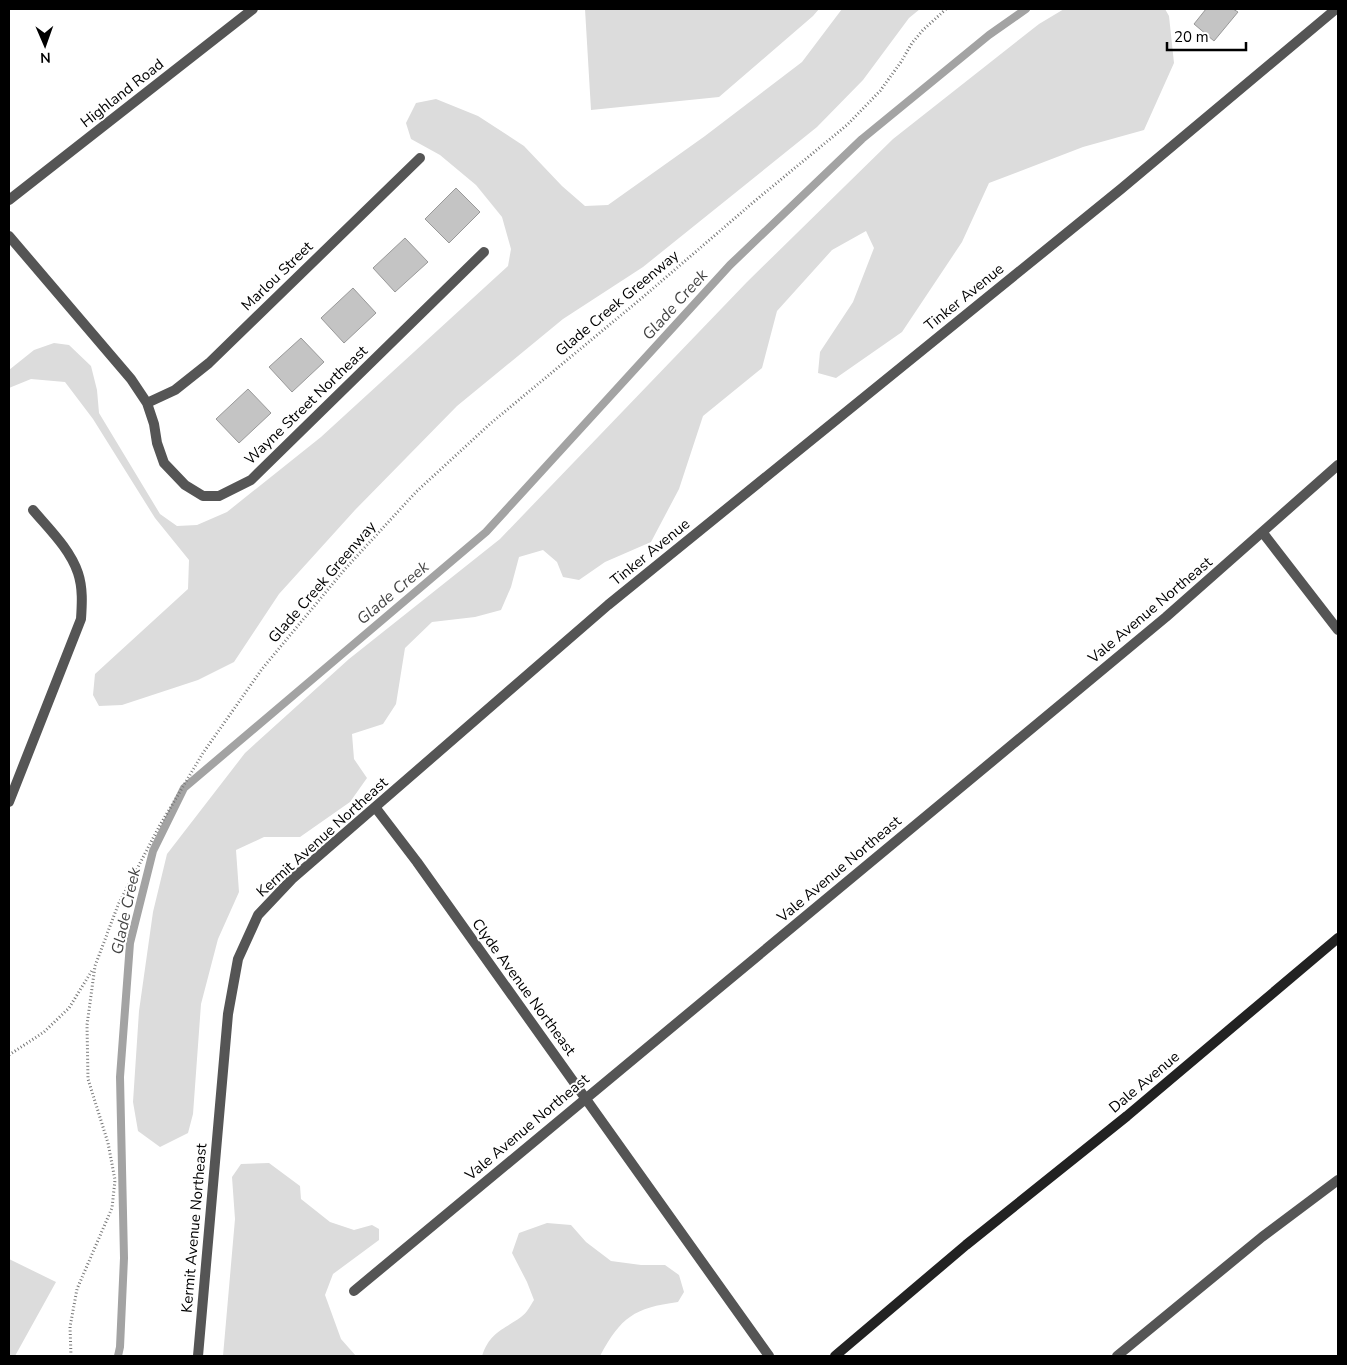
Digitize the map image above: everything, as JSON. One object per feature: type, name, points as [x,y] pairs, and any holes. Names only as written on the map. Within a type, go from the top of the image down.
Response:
[{"type":"street","name":"Highland Road","points":[[9,200],[253,9]]},
{"type":"street","name":"Tinker Avenue","points":[[608,605],[1113,195],[1336,9]]},
{"type":"street","name":"Marlou Street","points":[[147,402],[175,390],[209,363],[420,158]]},
{"type":"street","name":"Wayne Street Northeast","points":[[9,236],[131,379],[147,402],[154,424],[157,444],[164,463],[185,485],[203,496],[219,496],[251,480],[484,252]]},
{"type":"street","name":"Vale Avenue Northeast","points":[[354,1291],[1166,617],[1338,465]]},
{"type":"street","points":[[9,802],[81,620],[82,594],[78,573],[66,551],[33,510]]},
{"type":"street","points":[[1262,533],[1338,630]]},
{"type":"street","name":"Kermit Avenue Northeast","points":[[198,1356],[228,1014],[238,959],[258,915],[292,879],[608,605]]},
{"type":"street","name":"Clyde Avenue Northeast","points":[[375,807],[417,862],[769,1356]]},
{"type":"street","name":"Dale Avenue","points":[[835,1356],[966,1245],[1127,1116],[1338,938]]},
{"type":"street","points":[[1117,1356],[1262,1237],[1338,1180]]},
{"type":"path","name":"Glade Creek Greenway","points":[[70,1356],[70,1327],[77,1288],[112,1208],[115,1180],[108,1143],[88,1079],[87,1025],[95,966],[118,906],[160,825],[203,753],[262,669],[345,569],[416,492],[491,423],[847,125],[880,91],[912,43],[923,30],[946,9]]},
{"type":"path","points":[[9,1055],[44,1032],[69,1008],[95,966]]},
{"type":"shaded area","points":[[585,9],[819,9],[719,97],[591,110]]},
{"type":"shaded area","points":[[842,9],[920,9],[909,18],[863,80],[817,127],[643,267],[563,319],[457,406],[355,510],[279,594],[234,662],[198,680],[122,705],[99,706],[93,695],[95,674],[188,589],[189,560],[155,518],[93,419],[65,382],[31,379],[9,388],[9,370],[34,350],[54,343],[69,345],[91,366],[97,390],[99,413],[160,514],[177,526],[197,525],[227,512],[321,437],[508,266],[511,249],[502,217],[476,185],[440,155],[411,139],[406,123],[416,103],[436,99],[478,116],[524,146],[562,186],[585,206],[608,205],[705,136],[802,62]]},
{"type":"shaded area","points":[[1064,9],[1165,9],[1169,16],[1174,63],[1144,130],[1083,147],[989,183],[962,242],[902,332],[836,378],[818,373],[820,352],[853,302],[874,248],[866,231],[832,250],[777,311],[762,368],[703,416],[679,489],[651,542],[605,562],[579,580],[563,577],[557,562],[543,550],[519,557],[511,587],[501,610],[475,617],[432,622],[405,648],[396,704],[383,724],[352,734],[354,759],[367,778],[350,802],[300,837],[264,837],[236,850],[239,892],[218,939],[201,1004],[193,1114],[188,1133],[160,1147],[138,1131],[133,1102],[139,1011],[153,912],[167,854],[245,753],[349,659],[500,539],[747,282],[893,139],[1039,24]]},
{"type":"shaded area","points":[[269,1163],[300,1186],[301,1199],[330,1222],[354,1230],[372,1225],[379,1229],[379,1240],[333,1274],[325,1295],[341,1339],[356,1356],[223,1356],[235,1219],[232,1177],[241,1164]]},
{"type":"shaded area","points":[[547,1223],[571,1225],[586,1242],[611,1261],[641,1265],[665,1265],[679,1275],[684,1292],[678,1302],[650,1307],[622,1323],[600,1356],[482,1356],[493,1337],[523,1315],[534,1300],[512,1253],[519,1233]]},
{"type":"shaded area","points":[[9,1259],[56,1282],[15,1356],[9,1356]]},
{"type":"building","points":[[1206,9],[1233,9],[1238,12],[1214,41],[1194,24]]},
{"type":"building","points":[[456,188],[480,212],[449,243],[425,219]]},
{"type":"building","points":[[405,238],[428,262],[395,292],[373,268]]},
{"type":"building","points":[[353,288],[376,313],[344,343],[321,318]]},
{"type":"building","points":[[301,338],[324,362],[292,392],[269,367]]},
{"type":"building","points":[[248,389],[271,413],[239,443],[216,419]]},
{"type":"waterway","name":"Glade Creek","points":[[118,1356],[124,1258],[120,1077],[130,943],[153,851],[184,788],[486,532],[730,265],[862,139],[989,35],[1026,9]]}]
